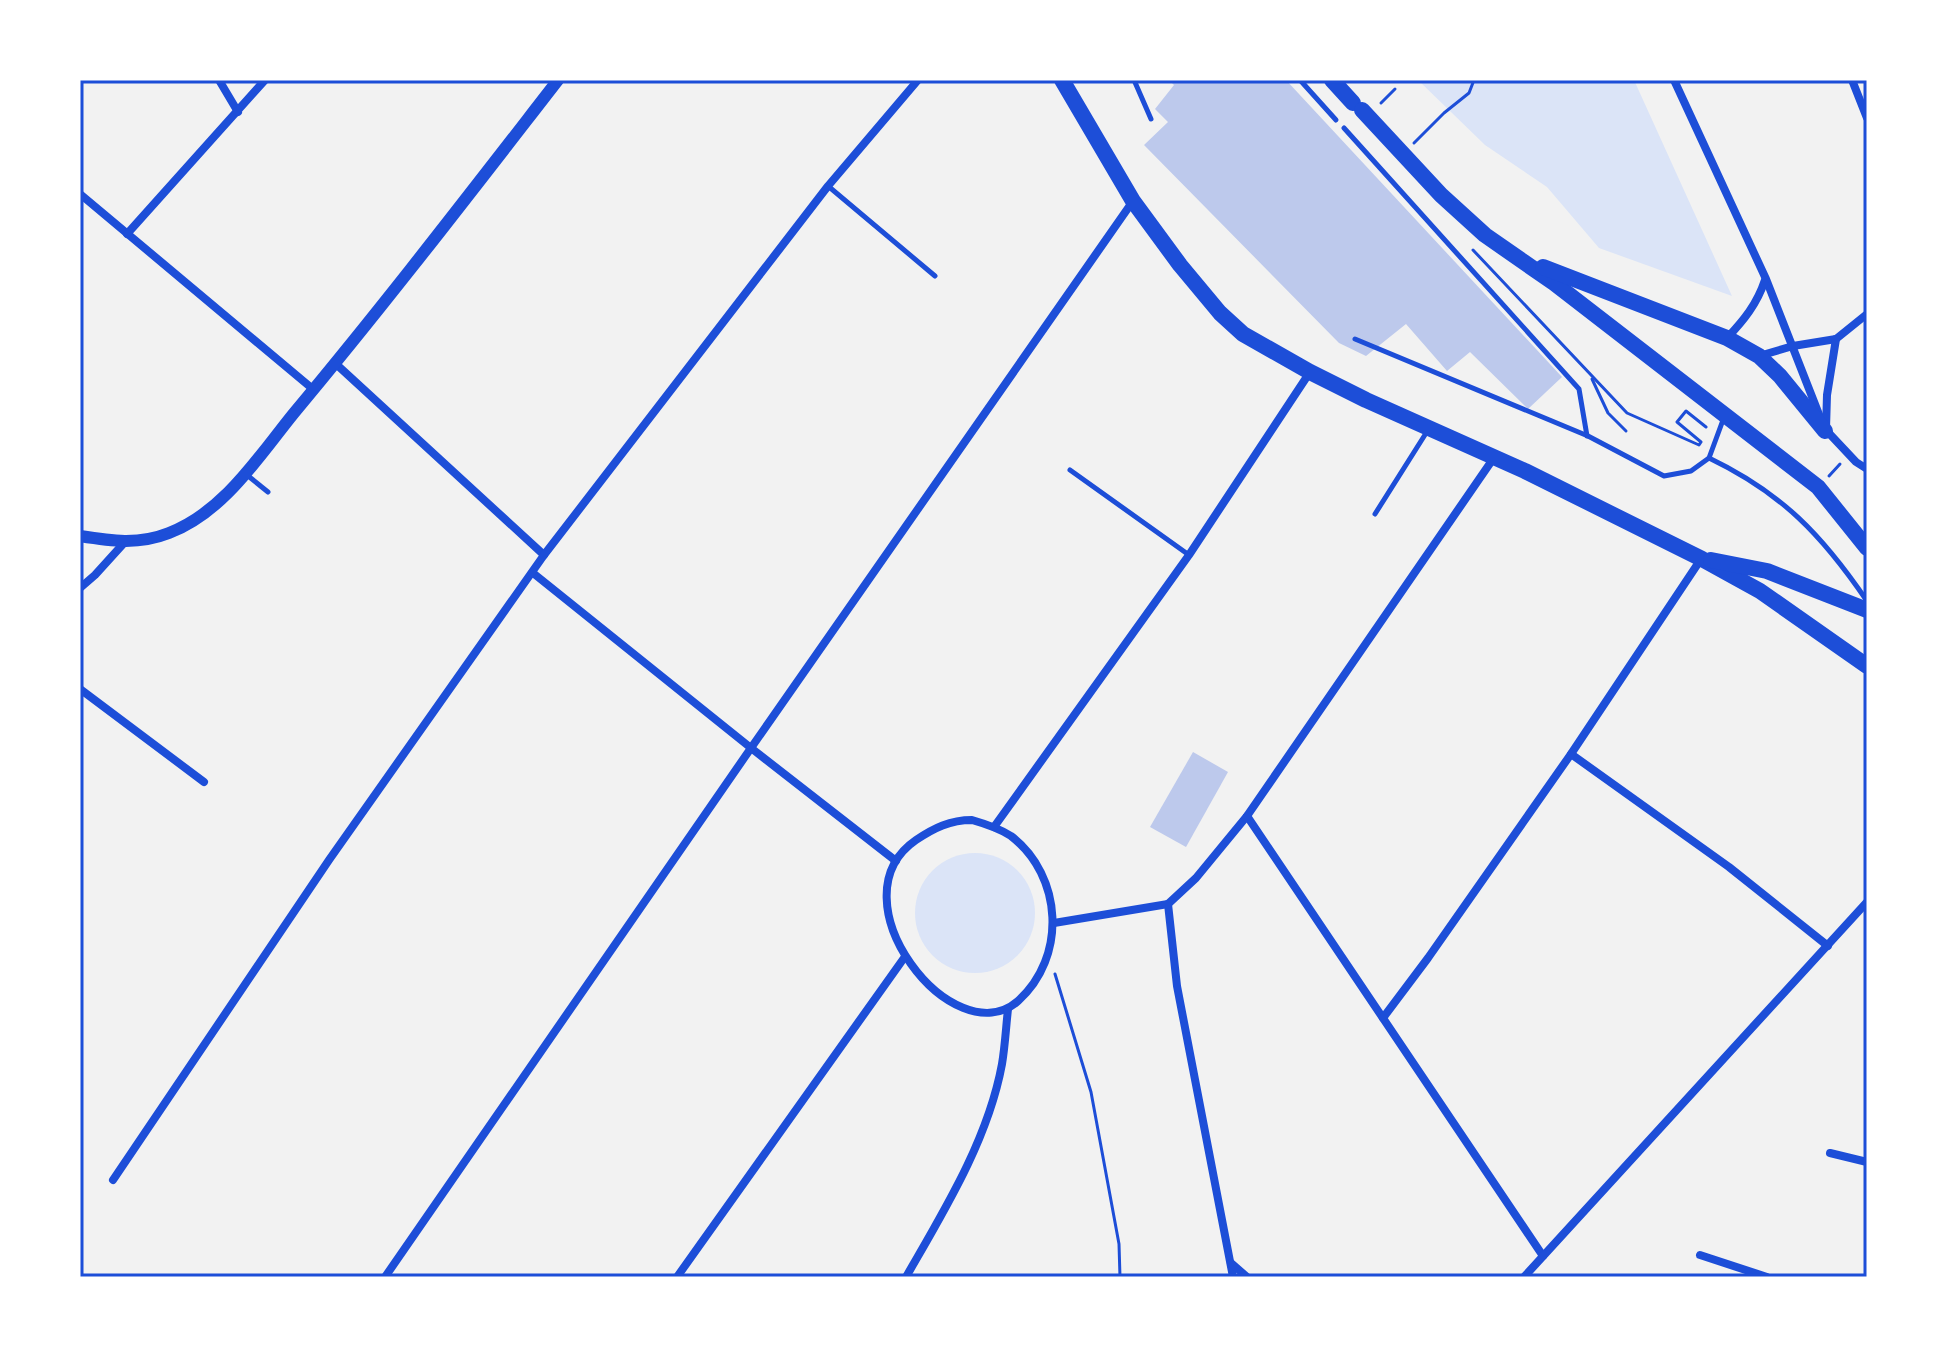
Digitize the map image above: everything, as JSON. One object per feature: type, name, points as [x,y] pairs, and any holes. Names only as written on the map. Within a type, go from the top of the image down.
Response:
[{"type":"main road","points":[[1062,80],[1133,201],[1180,265],[1232,325],[1265,348],[1310,372],[1493,459],[1525,471],[1702,559],[1760,591],[1867,666]]},
{"type":"main road","points":[[1332,80],[1441,195],[1485,235],[1520,258],[1818,487],[1867,548]]},
{"type":"main road","points":[[1520,258],[1727,338],[1759,356],[1780,376],[1825,431]]},
{"type":"main road","points":[[1702,559],[1767,571],[1867,610]]},
{"type":"street","points":[[219,80],[238,112]]},
{"type":"street","points":[[127,234],[265,80]]},
{"type":"street","points":[[80,536],[124,543],[145,541],[170,533],[208,511],[245,474],[336,364],[558,80]]},
{"type":"street","points":[[113,1180],[320,873],[544,555],[828,186],[918,80]]},
{"type":"street","points":[[1674,80],[1766,279],[1825,431],[1867,469]]},
{"type":"street","points":[[1852,80],[1867,118]]},
{"type":"street","points":[[80,194],[314,390]]},
{"type":"street","points":[[385,1277],[1133,201]]},
{"type":"street","points":[[1727,338],[1753,308],[1766,279]]},
{"type":"street","points":[[1759,356],[1793,346],[1836,339],[1867,314]]},
{"type":"street","points":[[1825,431],[1836,339]]},
{"type":"street","points":[[336,364],[544,555]]},
{"type":"street","points":[[994,827],[1189,555],[1310,372]]},
{"type":"street","points":[[1054,923],[1168,904],[1196,878],[1247,816],[1493,459]]},
{"type":"street","points":[[80,588],[124,543]]},
{"type":"street","points":[[1383,1018],[1571,754],[1702,559]]},
{"type":"street","points":[[533,573],[896,861]]},
{"type":"street","points":[[80,689],[204,782]]},
{"type":"street","points":[[1571,754],[1729,867],[1828,946]]},
{"type":"street","points":[[1247,816],[1543,1256]]},
{"type":"street","points":[[972,820],[994,827],[1011,837],[1037,866],[1048,888],[1054,923],[1048,955],[1035,980],[1008,1009],[989,1013],[955,1003],[931,986],[904,958],[891,929],[887,900],[896,861],[911,843],[937,826],[951,822],[972,820]]},
{"type":"street","points":[[1524,1277],[1867,902]]},
{"type":"street","points":[[1168,904],[1177,986],[1233,1277]]},
{"type":"street","points":[[677,1277],[904,958]]},
{"type":"street","points":[[906,1277],[947,1205],[986,1121],[1002,1065],[1008,1009]]},
{"type":"street","points":[[1830,1153],[1867,1162]]},
{"type":"street","points":[[1700,1255],[1767,1277]]},
{"type":"street","points":[[1231,1263],[1247,1277]]},
{"type":"lane","points":[[1134,80],[1151,119]]},
{"type":"lane","points":[[1300,80],[1336,120]]},
{"type":"lane","points":[[1344,128],[1579,389],[1588,436]]},
{"type":"lane","points":[[828,186],[935,276]]},
{"type":"lane","points":[[1355,339],[1588,436],[1664,476],[1691,471],[1709,458],[1725,416]]},
{"type":"lane","points":[[1375,514],[1429,429]]},
{"type":"lane","points":[[1709,458],[1745,475],[1797,514],[1837,557],[1867,601]]},
{"type":"lane","points":[[1070,470],[1189,555]]},
{"type":"lane","points":[[245,474],[268,492]]},
{"type":"path","points":[[1401,153],[1469,93],[1474,80]]},
{"type":"path","points":[[1361,110],[1395,89]]},
{"type":"path","points":[[1472,248],[1627,413],[1699,445],[1701,442],[1677,422],[1686,411],[1706,427]]},
{"type":"path","points":[[1591,375],[1608,413],[1626,431]]},
{"type":"path","points":[[1818,487],[1849,455]]},
{"type":"path","points":[[1048,955],[1091,1092],[1119,1244],[1120,1277]]},
{"type":"shaded area","points":[[1418,80],[1634,80],[1732,296],[1599,248],[1547,187],[1485,145]]},
{"type":"shaded area","points":[[975,853],[998,857],[1018,870],[1031,890],[1035,913],[1031,936],[1018,956],[998,969],[975,973],[952,969],[932,956],[919,936],[915,913],[919,890],[932,870],[952,857]]},
{"type":"building","points":[[1169,80],[1286,80],[1562,377],[1528,409],[1470,352],[1447,371],[1406,324],[1366,356],[1339,343],[1144,145],[1168,122],[1155,109],[1174,85]]},
{"type":"building","points":[[1193,752],[1228,772],[1186,847],[1150,827]]}]
